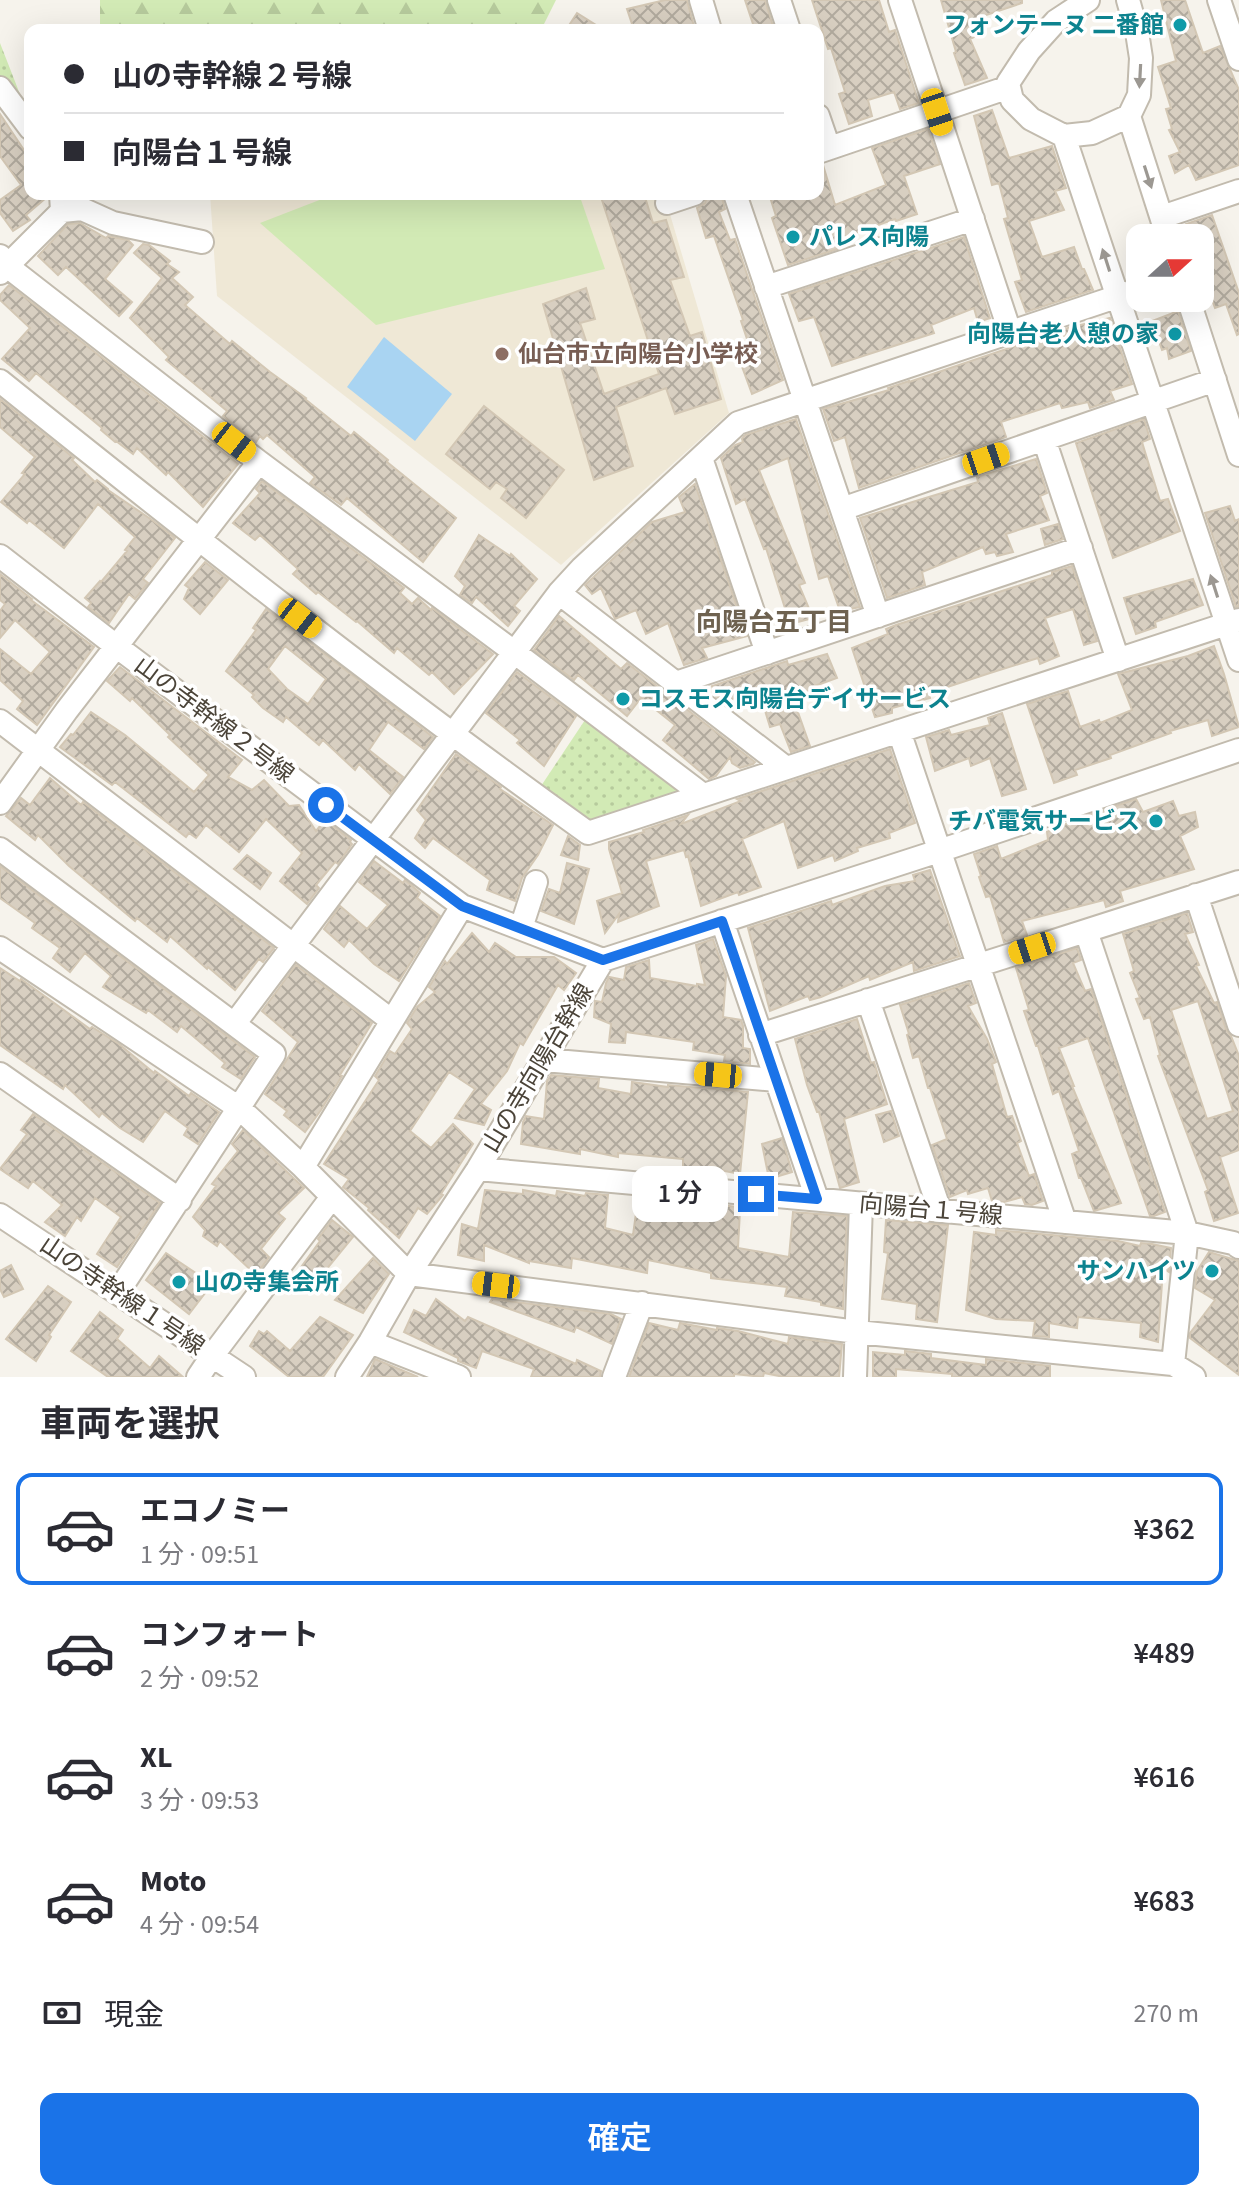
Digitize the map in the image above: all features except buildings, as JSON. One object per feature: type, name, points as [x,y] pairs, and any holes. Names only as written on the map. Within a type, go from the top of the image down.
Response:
[{"type":"street","points":[[701,0],[708,24]]},
{"type":"street","points":[[779,0],[787,24]]},
{"type":"street","points":[[900,0],[1010,332]]},
{"type":"street","points":[[1088,0],[1056,21],[1029,51],[1008,83],[1012,100],[1031,119],[1064,136],[1092,133],[1129,116],[1139,95],[1141,58],[1128,0]]},
{"type":"street","points":[[1099,0],[1111,2],[1137,32]]},
{"type":"street","points":[[1219,0],[1239,59]]},
{"type":"street","points":[[824,150],[1009,87]]},
{"type":"street","points":[[0,88],[24,120]]},
{"type":"street","points":[[1129,116],[1164,224]]},
{"type":"street","points":[[1064,136],[1153,402],[1233,622],[1239,660]]},
{"type":"street","points":[[1173,224],[1239,191]]},
{"type":"street","points":[[667,203],[676,200]]},
{"type":"street","points":[[737,200],[878,616]]},
{"type":"street","points":[[202,242],[113,223],[61,202],[2,265],[703,795]]},
{"type":"street","points":[[766,287],[973,219]]},
{"type":"street","points":[[235,1023],[559,593],[738,423],[1126,293]]},
{"type":"street","points":[[1193,312],[1239,455]]},
{"type":"street","points":[[842,509],[1215,380]]},
{"type":"street","points":[[0,381],[199,541],[452,735],[588,833],[1233,622]]},
{"type":"street","points":[[1044,439],[1118,660]]},
{"type":"street","points":[[701,458],[767,653]]},
{"type":"street","points":[[0,803],[37,750],[259,462]]},
{"type":"street","points":[[676,683],[1081,548]]},
{"type":"street","name":"山の寺幹線２号線","points":[[0,556],[462,906],[603,960]]},
{"type":"street","points":[[559,593],[786,768]]},
{"type":"street","points":[[0,721],[392,1021]]},
{"type":"street","points":[[899,731],[1065,1222]]},
{"type":"street","name":"山の寺向陽台幹線","points":[[347,1377],[409,1274],[478,1169],[603,960],[1239,750]]},
{"type":"street","points":[[0,849],[274,1054],[118,1292]]},
{"type":"street","points":[[521,928],[536,882]]},
{"type":"street","points":[[760,1035],[1239,882]]},
{"type":"street","points":[[1196,895],[1239,1025]]},
{"type":"street","points":[[303,1167],[462,906]]},
{"type":"street","points":[[722,921],[817,1199]]},
{"type":"street","points":[[1086,931],[1187,1233],[1173,1364]]},
{"type":"street","points":[[0,948],[239,1108],[303,1167],[409,1274],[857,1332],[1173,1364],[1194,1377]]},
{"type":"street","points":[[868,1000],[940,1211]]},
{"type":"street","points":[[544,1060],[776,1080]]},
{"type":"street","points":[[0,1074],[180,1200]]},
{"type":"street","name":"向陽台１号線","points":[[478,1169],[1187,1233],[1239,1247]]},
{"type":"street","points":[[198,1377],[332,1197]]},
{"type":"street","points":[[855,1377],[861,1204]]},
{"type":"street","name":"山の寺幹線１号線","points":[[0,1215],[244,1377]]},
{"type":"street","points":[[614,1377],[642,1303]]},
{"type":"street","points":[[370,1342],[459,1377]]},
{"type":"shaded area","name":"仙台市立向陽台小学校","points":[[210,200],[666,200],[729,413],[561,565],[217,296]]},
{"type":"green space","points":[[100,0],[556,0],[544,24],[100,24]]},
{"type":"green space","points":[[0,43],[24,105],[24,114],[0,88]]},
{"type":"green space","points":[[319,200],[581,200],[605,269],[376,325],[260,223]]},
{"type":"green space","points":[[585,720],[685,791],[593,822],[541,786]]},
{"type":"water","points":[[384,337],[452,394],[415,441],[347,387]]},
{"type":"place","name":"フォンテーヌ 二番館","points":[[1180,25]]},
{"type":"place","name":"パレス向陽","points":[[793,237]]},
{"type":"place","name":"向陽台老人憩の家","points":[[1175,334]]},
{"type":"place","name":"仙台市立向陽台小学校","points":[[502,354]]},
{"type":"place","name":"コスモス向陽台デイサービス","points":[[623,699]]},
{"type":"place","name":"チバ電気サービス","points":[[1156,821]]},
{"type":"place","name":"サンハイツ","points":[[1212,1271]]},
{"type":"place","name":"山の寺集会所","points":[[179,1282]]},
{"type":"district","name":"向陽台五丁目","points":[[774,622]]},
{"type":"route","points":[[326,805],[462,906],[603,960],[722,921],[817,1199],[756,1194]]}]
